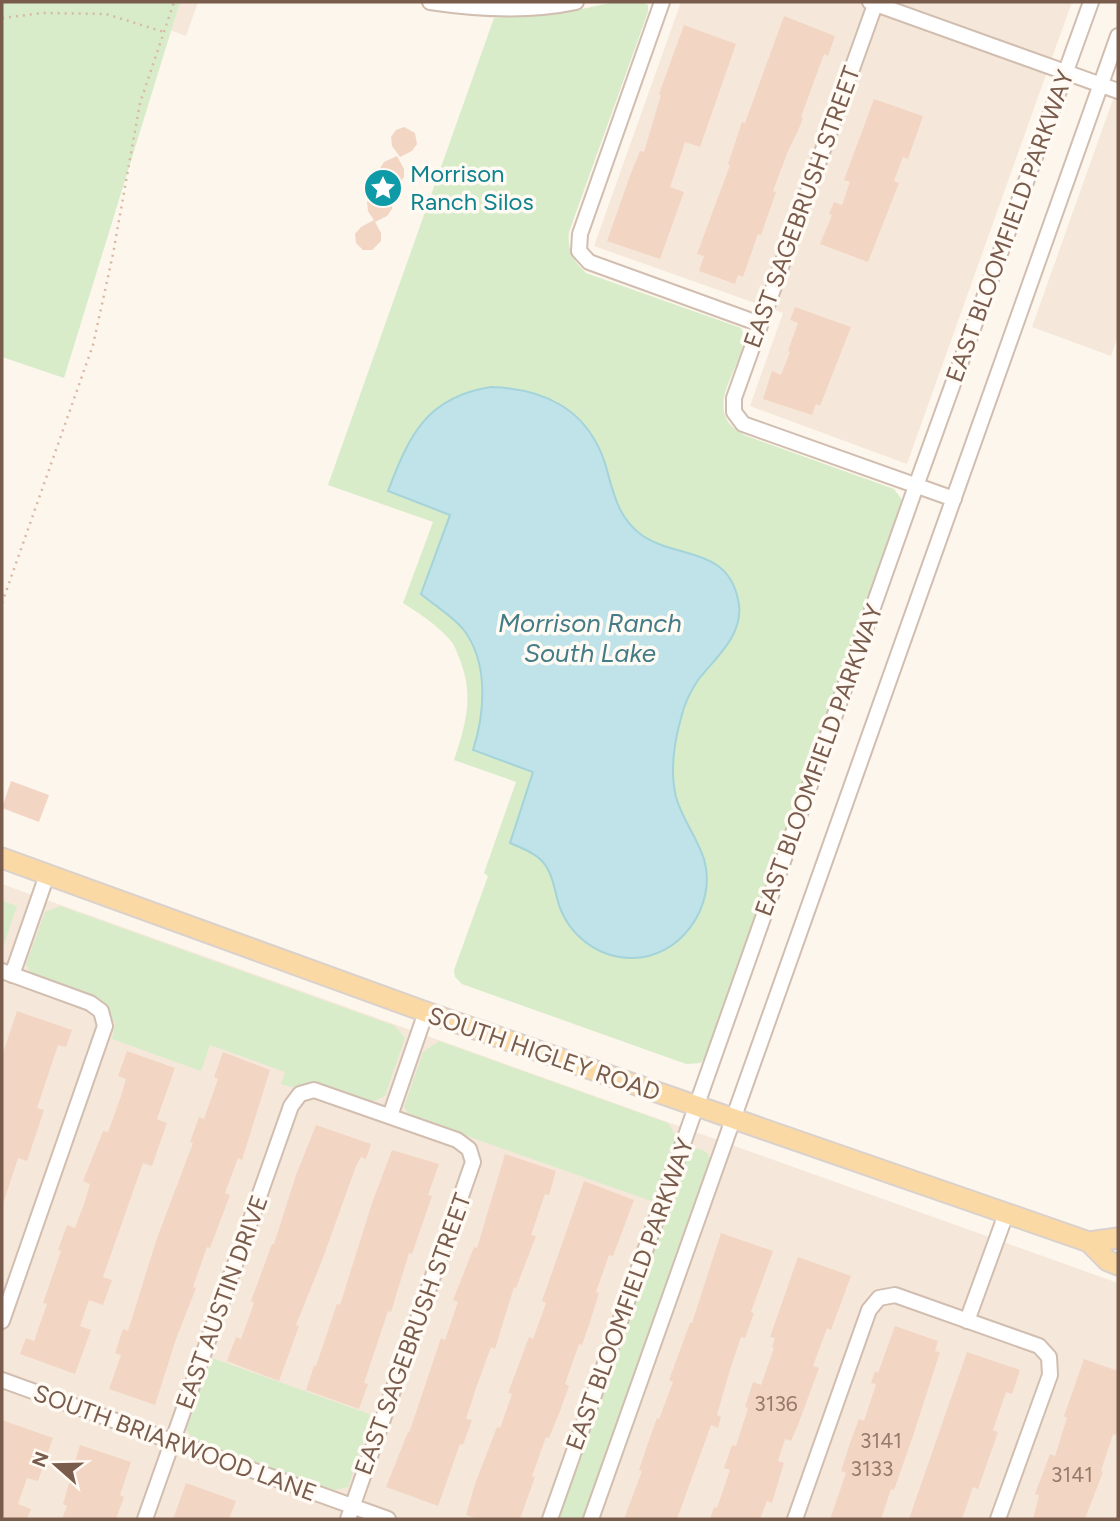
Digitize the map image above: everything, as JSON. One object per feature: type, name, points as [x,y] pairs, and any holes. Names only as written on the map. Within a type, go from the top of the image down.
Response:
[{"type":"main road","name":"SOUTH HIGLEY ROAD","points":[[2,858],[426,1012],[1088,1242],[1108,1261],[1118,1265]]},
{"type":"main road","name":"SOUTH HIGLEY ROAD","points":[[1088,1242],[1118,1238]]},
{"type":"street","points":[[430,2],[533,7],[576,2]]},
{"type":"street","points":[[662,2],[580,234],[579,251],[589,262],[760,324]]},
{"type":"street","points":[[874,2],[1118,91]]},
{"type":"street","name":"EAST SAGEBRUSH STREET","points":[[874,2],[734,398],[734,412],[743,424],[916,486]]},
{"type":"street","name":"EAST BLOOMFIELD PARKWAY","points":[[550,1519],[916,486],[1091,2]]},
{"type":"street","name":"EAST BLOOMFIELD PARKWAY","points":[[592,1519],[1118,36]]},
{"type":"street","points":[[916,486],[954,499]]},
{"type":"street","points":[[2,1321],[105,1026],[102,1012],[90,1003],[7,973],[47,875]]},
{"type":"street","points":[[390,1116],[426,1012]]},
{"type":"street","name":"EAST AUSTIN DRIVE","points":[[145,1519],[291,1106],[300,1094],[321,1091],[390,1116]]},
{"type":"street","name":"EAST SAGEBRUSH STREET","points":[[350,1513],[472,1170],[472,1155],[469,1149],[457,1140],[390,1116]]},
{"type":"street","points":[[967,1321],[1006,1214]]},
{"type":"street","points":[[795,1519],[869,1310],[873,1303],[885,1296],[895,1295],[1039,1346],[1049,1357],[1050,1375],[998,1519]]},
{"type":"street","name":"SOUTH BRIARWOOD LANE","points":[[2,1380],[173,1441],[350,1513],[388,1519]]},
{"type":"path","points":[[2,603],[93,345],[113,254],[140,103],[174,2]]},
{"type":"path","points":[[2,18],[43,13],[106,14],[164,32]]},
{"type":"shaded area","points":[[2,2],[198,2],[186,36],[146,21]]},
{"type":"shaded area","points":[[681,2],[1072,2],[907,464],[750,406],[783,313],[594,246]]},
{"type":"shaded area","points":[[1118,85],[1118,335],[1111,356],[1032,327]]},
{"type":"shaded area","points":[[2,884],[1118,1283],[1118,1519],[2,1519]]},
{"type":"green space","points":[[2,2],[180,2],[64,378],[2,357]]},
{"type":"green space","points":[[615,2],[643,2],[648,5],[648,12],[569,232],[570,250],[574,260],[586,273],[741,328],[742,349],[724,397],[724,409],[731,425],[744,435],[894,489],[903,501],[707,1054],[701,1063],[686,1064],[462,984],[455,977],[454,970],[488,876],[484,873],[516,782],[454,760],[467,710],[467,686],[460,660],[453,644],[445,635],[403,603],[433,522],[328,485],[494,18],[572,11]]},
{"type":"green space","points":[[2,901],[17,906],[2,950]]},
{"type":"green space","points":[[60,906],[395,1026],[405,1038],[385,1096],[372,1102],[314,1083],[292,1087],[281,1084],[285,1072],[210,1045],[201,1071],[112,1039],[115,1023],[100,1001],[31,974],[26,964],[45,912]]},
{"type":"green space","points":[[439,1041],[668,1123],[677,1138],[654,1202],[410,1116],[404,1107],[423,1052]]},
{"type":"green space","points":[[697,1149],[707,1153],[711,1163],[585,1519],[556,1519],[685,1156],[690,1150]]},
{"type":"green space","points":[[212,1358],[372,1415],[348,1487],[334,1490],[193,1440],[186,1429]]},
{"type":"water","name":"Morrison Ranch South Lake","points":[[491,387],[529,392],[562,406],[575,416],[597,444],[617,503],[634,529],[657,543],[712,562],[723,570],[732,582],[738,599],[738,623],[734,633],[698,680],[686,703],[674,758],[676,797],[704,859],[707,877],[705,895],[700,912],[679,940],[648,956],[630,958],[606,954],[577,935],[559,905],[546,866],[535,855],[510,843],[533,772],[473,750],[482,704],[481,672],[477,657],[463,629],[421,594],[450,515],[388,491],[404,453],[423,422],[450,400]]},
{"type":"building","points":[[784,16],[835,36],[828,56],[824,54],[801,117],[803,118],[773,191],[776,192],[761,235],[758,234],[743,277],[738,275],[735,284],[699,271],[704,256],[697,254],[730,165],[728,164],[742,122],[745,123]]},
{"type":"building","points":[[684,25],[736,44],[700,147],[685,142],[670,187],[684,192],[660,259],[607,241],[640,151],[644,152],[661,95],[659,94]]},
{"type":"building","points":[[874,99],[923,116],[908,159],[903,157],[894,181],[899,183],[868,262],[820,244],[832,215],[829,214],[834,202],[842,205],[850,182],[844,180]]},
{"type":"building","points":[[404,127],[415,133],[417,144],[412,151],[400,157],[392,146],[391,137],[396,130]]},
{"type":"building","points":[[397,156],[404,169],[404,177],[399,184],[387,189],[380,179],[379,170],[384,162]]},
{"type":"building","points":[[385,188],[392,201],[392,209],[387,216],[375,222],[368,211],[367,202],[372,195]]},
{"type":"building","points":[[374,220],[381,233],[381,241],[372,250],[363,250],[356,243],[355,234]]},
{"type":"building","points":[[795,307],[851,327],[820,406],[816,404],[812,415],[763,399],[772,371],[781,375],[790,352],[788,351],[798,323],[790,320]]},
{"type":"building","points":[[11,781],[49,795],[39,822],[2,808]]},
{"type":"building","points":[[17,1011],[72,1030],[66,1047],[58,1045],[37,1108],[44,1110],[27,1161],[18,1158],[2,1201],[2,1056]]},
{"type":"building","points":[[127,1051],[175,1068],[157,1119],[167,1123],[152,1166],[143,1163],[103,1277],[112,1280],[103,1305],[89,1300],[80,1326],[91,1330],[75,1374],[20,1354],[26,1338],[34,1341],[47,1304],[43,1303],[67,1225],[75,1228],[85,1201],[90,1184],[83,1181],[103,1131],[108,1132],[121,1096],[126,1079],[118,1076]]},
{"type":"building","points":[[223,1052],[270,1070],[242,1160],[238,1158],[225,1193],[230,1195],[210,1248],[207,1247],[193,1287],[196,1288],[155,1405],[109,1389],[121,1355],[115,1353],[123,1329],[128,1331],[157,1238],[193,1143],[190,1142],[199,1117],[204,1119],[218,1079],[214,1077]]},
{"type":"building","points":[[316,1125],[371,1144],[366,1159],[361,1157],[356,1166],[296,1325],[299,1326],[279,1381],[227,1361],[236,1337],[241,1339],[254,1303],[251,1301]]},
{"type":"building","points":[[392,1150],[439,1164],[428,1195],[432,1196],[412,1254],[409,1253],[391,1312],[388,1311],[364,1383],[368,1384],[359,1409],[306,1390],[337,1304],[340,1305],[372,1203]]},
{"type":"building","points":[[505,1154],[556,1171],[549,1195],[545,1194],[531,1235],[536,1236],[516,1288],[514,1287],[495,1349],[491,1347],[476,1388],[466,1419],[472,1420],[463,1445],[460,1444],[438,1506],[386,1487],[409,1433],[441,1338],[445,1340],[458,1302],[453,1300],[474,1247],[477,1248]]},
{"type":"building","points":[[584,1181],[634,1200],[613,1256],[609,1255],[596,1292],[599,1293],[590,1322],[565,1384],[569,1386],[549,1438],[546,1437],[520,1519],[479,1519],[466,1515],[497,1427],[500,1428],[512,1394],[508,1393],[529,1337],[533,1339],[546,1303],[542,1301]]},
{"type":"building","points":[[721,1233],[773,1251],[751,1312],[754,1313],[745,1338],[741,1337],[729,1373],[717,1415],[721,1417],[718,1428],[711,1425],[677,1519],[624,1519],[642,1471],[639,1470],[648,1443],[673,1382],[669,1380],[692,1323]]},
{"type":"building","points":[[798,1257],[851,1276],[831,1330],[827,1328],[813,1366],[819,1368],[798,1425],[791,1441],[785,1439],[778,1461],[784,1463],[772,1503],[767,1501],[760,1519],[710,1519],[714,1507],[717,1508],[730,1470],[724,1468],[732,1445],[736,1446],[753,1382],[761,1385],[774,1348],[775,1338],[770,1337]]},
{"type":"building","points":[[895,1326],[938,1341],[935,1351],[940,1352],[912,1439],[881,1519],[830,1519],[846,1473],[841,1471],[850,1443],[859,1419],[864,1421],[876,1384],[871,1383],[875,1371],[878,1373]]},
{"type":"building","points":[[967,1352],[1020,1370],[1012,1394],[1006,1392],[993,1430],[998,1432],[978,1489],[973,1487],[962,1519],[909,1519]]},
{"type":"building","points":[[1084,1359],[1118,1371],[1116,1435],[1113,1434],[1101,1471],[1103,1472],[1085,1519],[1033,1519],[1039,1495],[1035,1494],[1050,1454],[1055,1456],[1067,1418],[1064,1416]]},
{"type":"building","points":[[2,1420],[53,1438],[38,1481],[27,1478],[18,1504],[31,1509],[27,1519],[2,1519]]},
{"type":"building","points":[[80,1445],[131,1462],[120,1495],[124,1497],[116,1519],[62,1519],[67,1506],[63,1504]]},
{"type":"building","points":[[186,1483],[236,1501],[229,1519],[173,1519]]},
{"type":"place","name":"Morrison Ranch Silos","points":[[383,188]]}]
